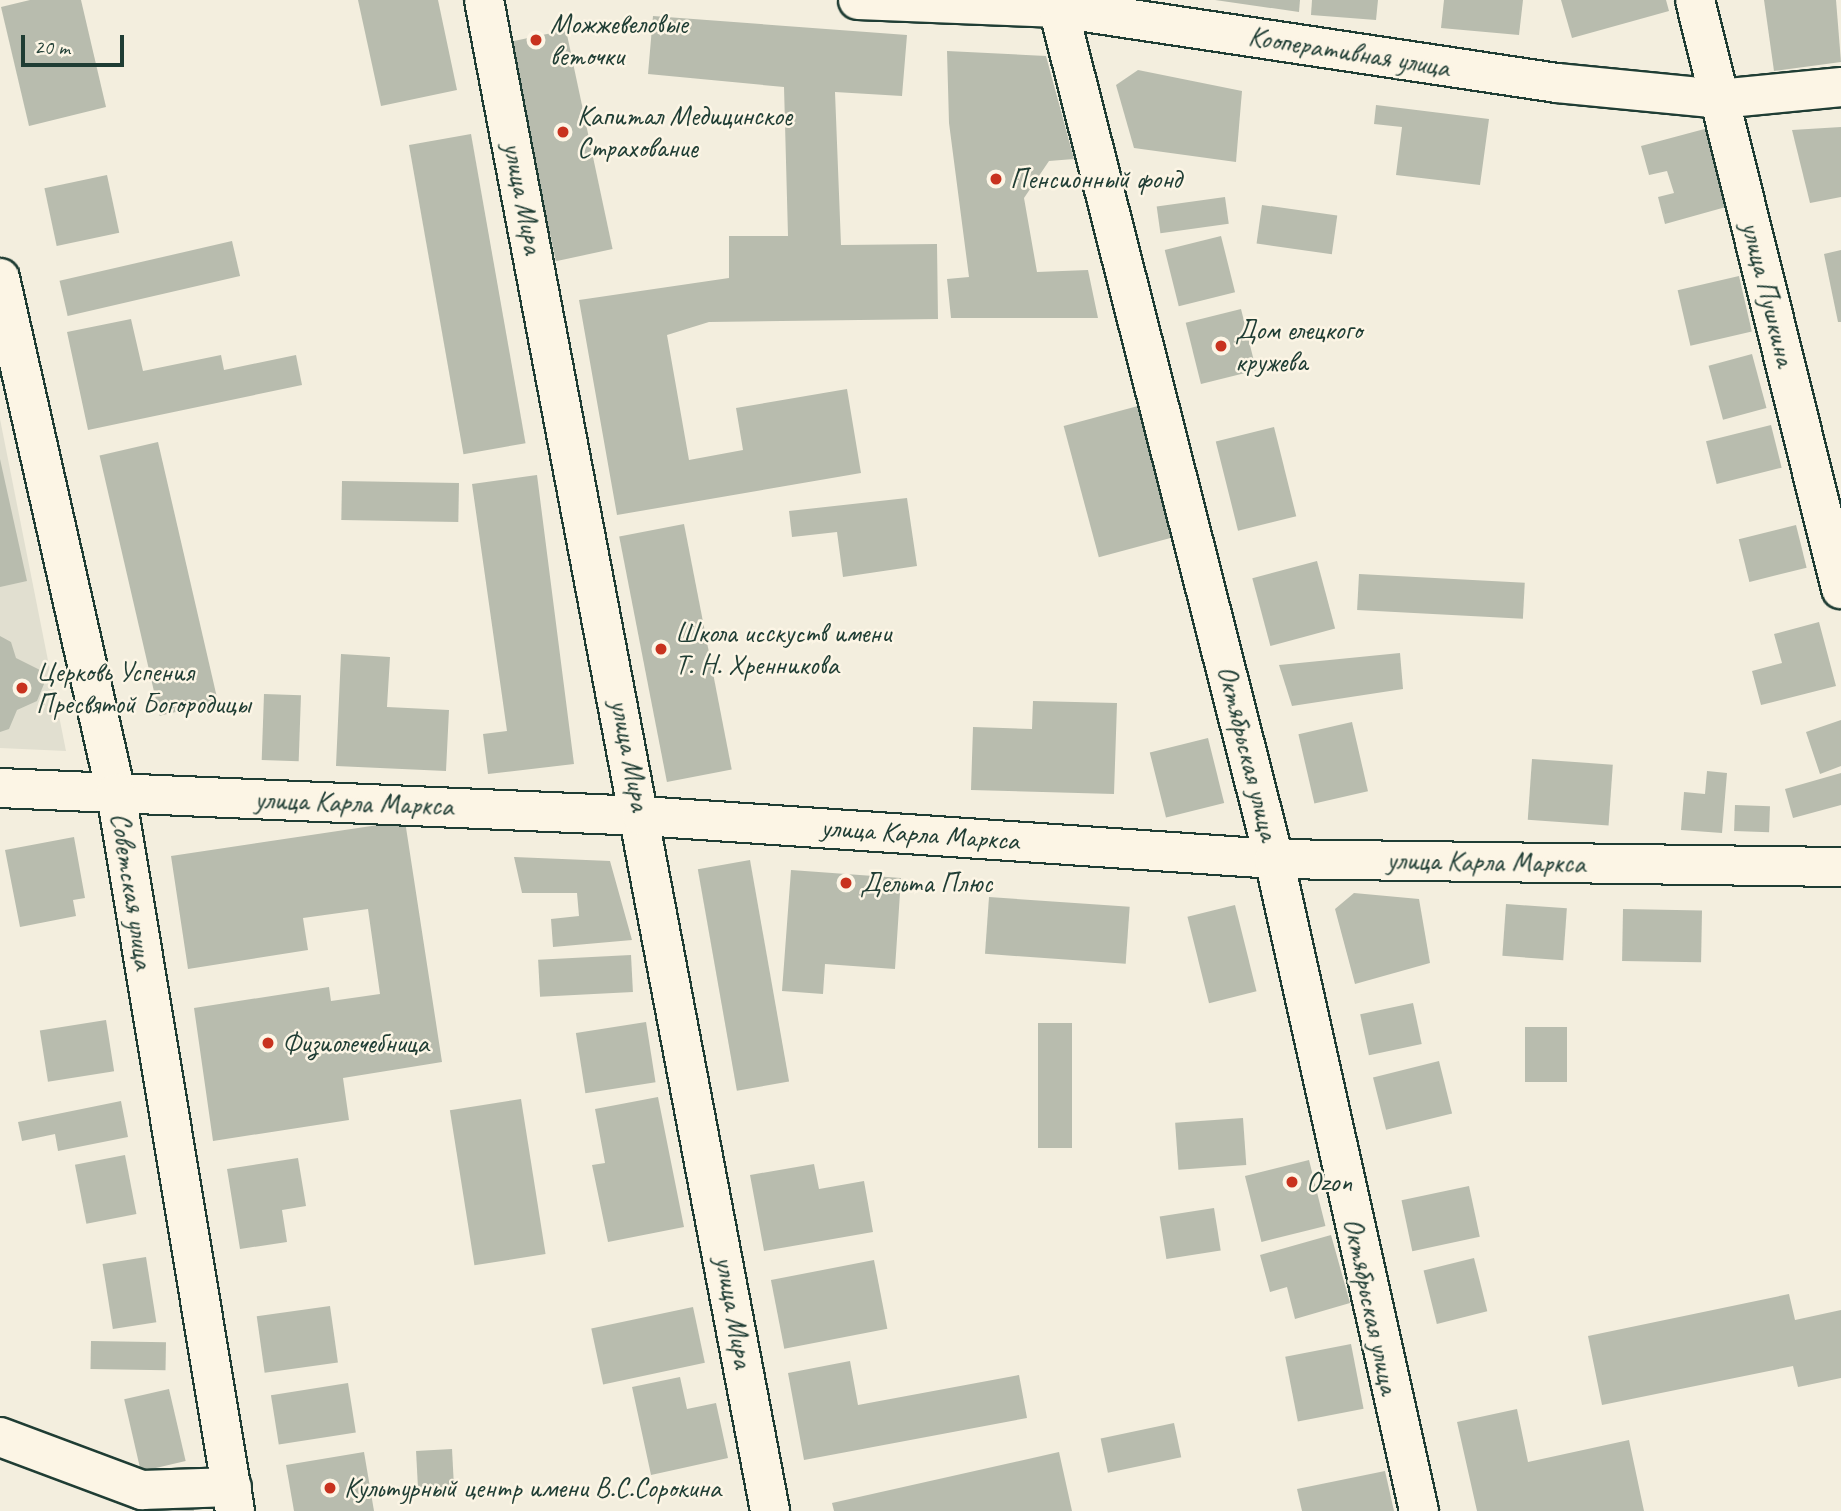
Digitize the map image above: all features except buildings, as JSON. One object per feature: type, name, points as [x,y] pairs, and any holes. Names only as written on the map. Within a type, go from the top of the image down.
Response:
[{"type":"street","name":"улица Мира","points":[[484,0],[642,816],[770,1511]]},
{"type":"street","name":"Кооперативная улица","points":[[858,0],[1057,4],[1557,83],[1719,99],[1841,86]]},
{"type":"street","name":"улица Пушкина","points":[[1695,0],[1841,589]]},
{"type":"street","name":"Октябрьская улица","points":[[1057,4],[1274,859],[1419,1511]]},
{"type":"street","name":"Советская улица","points":[[0,278],[116,793],[233,1499]]},
{"type":"street","name":"улица Карла Маркса","points":[[0,788],[642,816],[1274,859],[1841,867]]},
{"type":"street","points":[[0,1437],[142,1490],[233,1499]]},
{"type":"shaded area","points":[[0,419],[66,751],[0,748]]},
{"type":"place","name":"Можжевеловые веточки","points":[[536,40]]},
{"type":"place","name":"Капитал Медицинское Страхование","points":[[563,132]]},
{"type":"place","name":"Пенсионный фонд","points":[[996,179]]},
{"type":"place","name":"Дом елецкого кружева","points":[[1221,346]]},
{"type":"place","name":"Школа исскуств имени Т. Н. Хренникова","points":[[661,649]]},
{"type":"place","name":"Церковь Успения Пресвятой Богородицы","points":[[22,688]]},
{"type":"place","name":"Дельта Плюс","points":[[846,883]]},
{"type":"place","name":"Физиолечебница","points":[[268,1043]]},
{"type":"place","name":"Ozon","points":[[1292,1182]]},
{"type":"place","name":"Культурный центр имени В.С.Сорокина","points":[[330,1488]]}]
